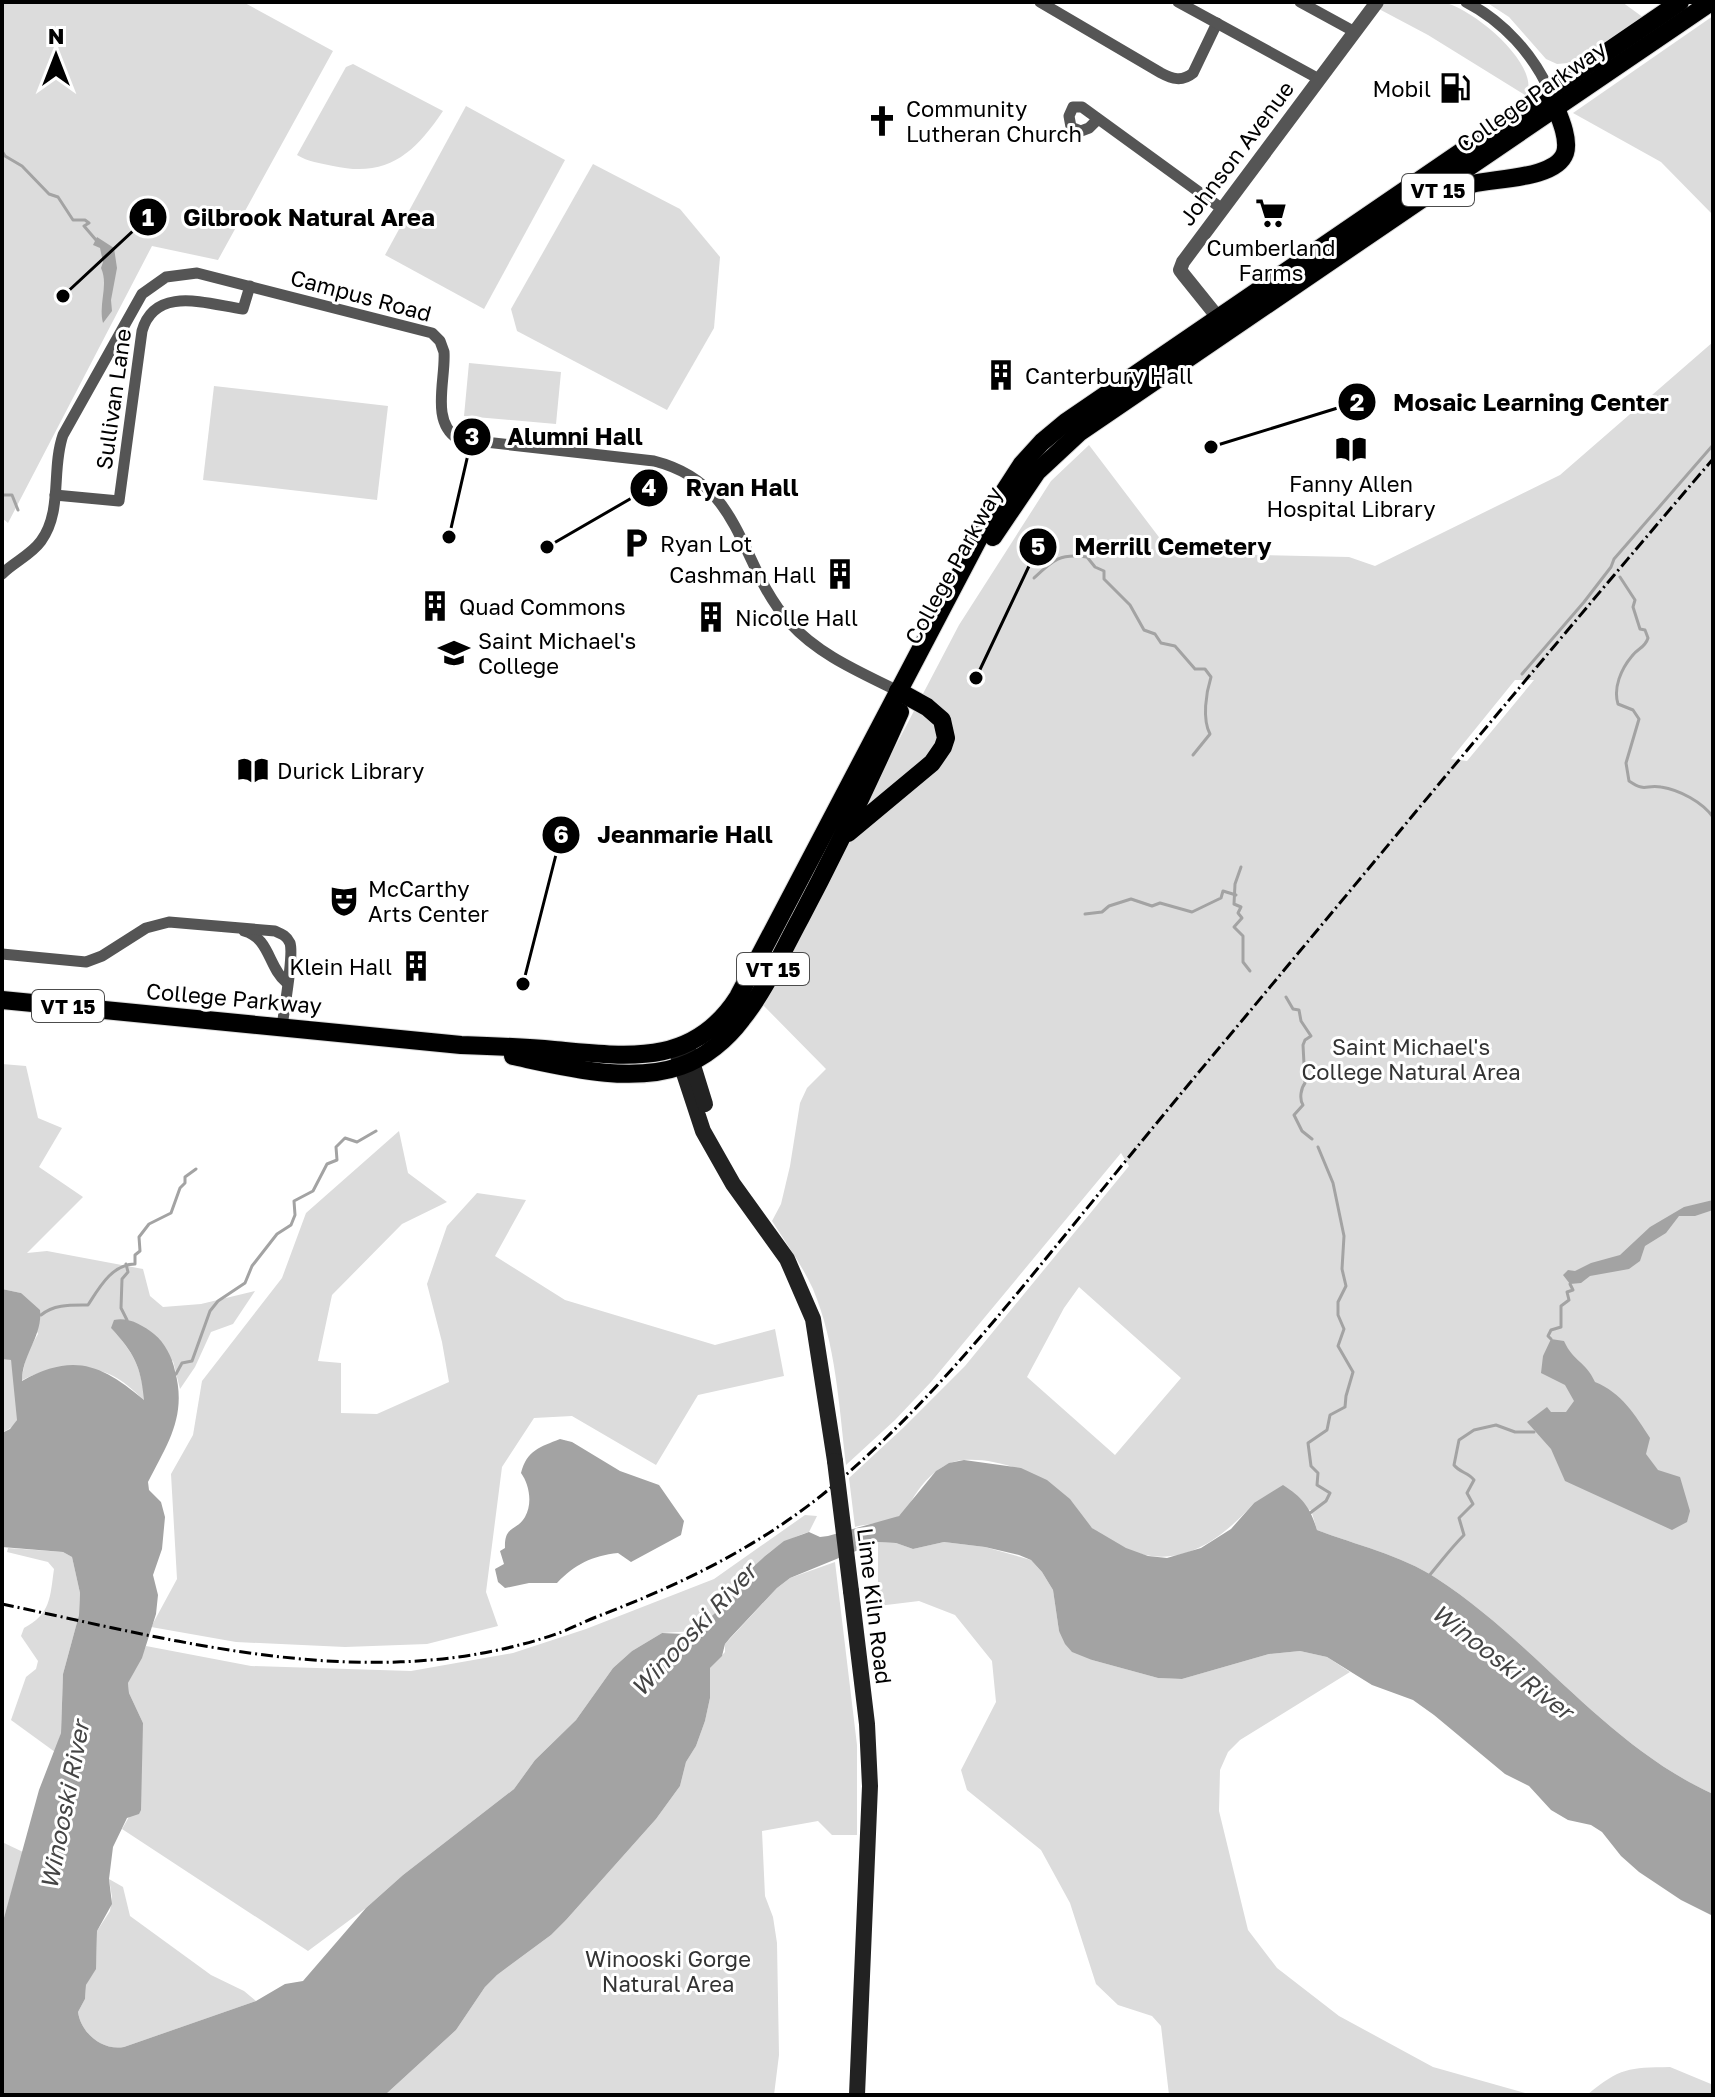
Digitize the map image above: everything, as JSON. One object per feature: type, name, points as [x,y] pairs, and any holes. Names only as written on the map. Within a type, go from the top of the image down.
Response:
[{"type":"main road","name":"College Parkway","points":[[2,1000],[461,1045],[612,1073],[647,1074],[721,1041],[744,1017],[778,961],[836,847],[870,762],[903,693],[1000,498],[1022,464],[1042,442],[1066,422],[1224,324],[1319,270],[1414,207],[1680,2]]},
{"type":"main road","name":"College Parkway","points":[[1224,324],[1317,251],[1553,99],[1711,2]]},
{"type":"main road","points":[[1414,207],[1471,184],[1545,171],[1559,162],[1565,153],[1566,141],[1553,99]]},
{"type":"main road","points":[[1317,251],[1319,270]]},
{"type":"main road","points":[[836,847],[864,817],[939,755],[946,738],[942,720],[903,693]]},
{"type":"main road","name":"College Parkway","points":[[684,1055],[732,1008],[870,762]]},
{"type":"main road","points":[[870,762],[885,780],[905,784]]},
{"type":"main road","name":"Lime Kiln Road","points":[[684,1055],[703,1131],[733,1184],[787,1259],[809,1308],[819,1345],[867,1724],[870,1778],[857,2095]]},
{"type":"street","points":[[1040,2],[1175,79],[1193,73],[1217,23]]},
{"type":"street","points":[[1178,2],[1319,79]]},
{"type":"street","points":[[1300,2],[1355,32]]},
{"type":"street","name":"Johnson Avenue","points":[[1224,324],[1180,270],[1185,257],[1377,2]]},
{"type":"street","points":[[1466,2],[1491,18],[1516,41],[1536,66],[1553,99]]},
{"type":"street","points":[[1098,119],[1221,208]]},
{"type":"street","name":"Campus Road","points":[[2,574],[40,543],[50,523],[63,435],[142,294],[161,279],[187,273],[432,333],[440,341],[444,352],[444,424],[458,439],[654,461],[680,470],[714,495],[728,513],[771,598],[804,638],[845,664],[903,693]]},
{"type":"street","name":"Sullivan Lane","points":[[55,495],[119,501],[142,331],[151,310],[164,303],[179,301],[243,309],[250,286]]},
{"type":"street","points":[[2,954],[86,962],[97,959],[146,928],[162,923],[275,931],[287,938],[291,957],[282,1027]]},
{"type":"street","points":[[235,929],[250,932],[259,939],[286,982]]},
{"type":"green space","points":[[2,2],[243,2],[333,51],[218,260],[152,246],[8,523],[2,518]]},
{"type":"green space","points":[[1386,2],[1442,2],[1469,14],[1512,51],[1528,78],[1528,91],[1525,95],[1428,35],[1379,9]]},
{"type":"green space","points":[[1486,2],[1622,2],[1644,18],[1580,62],[1557,64],[1546,59],[1509,17]]},
{"type":"green space","points":[[1713,16],[1713,215],[1661,162],[1573,113]]},
{"type":"green space","points":[[353,64],[443,111],[410,150],[384,165],[352,169],[314,162],[297,155],[346,67]]},
{"type":"green space","points":[[466,106],[565,160],[484,309],[385,255]]},
{"type":"green space","points":[[593,164],[680,209],[720,257],[714,328],[667,410],[517,331],[511,309]]},
{"type":"green space","name":"Saint Michael's College Natural Area","points":[[1713,342],[1713,1794],[1674,1773],[1638,1748],[1472,1603],[1422,1570],[1317,1530],[1311,1510],[1254,1503],[1236,1522],[1198,1548],[1178,1555],[1158,1557],[1115,1544],[1092,1528],[1059,1490],[1034,1475],[991,1461],[963,1460],[947,1464],[933,1474],[902,1514],[886,1521],[855,1527],[849,1478],[965,1366],[1129,1166],[1121,1153],[931,1382],[846,1465],[836,1376],[821,1310],[804,1271],[772,1221],[781,1204],[800,1103],[807,1088],[826,1069],[761,1003],[959,625],[1051,481],[1089,445],[1171,553],[1349,557],[1375,566],[1560,475]],"holes":[[[1515,680],[1534,680],[1467,761],[1451,759]],[[1079,1287],[1181,1378],[1115,1455],[1027,1377],[1064,1308]]]},
{"type":"green space","points":[[469,363],[561,372],[556,424],[464,416]]},
{"type":"green space","points":[[214,386],[388,406],[377,500],[203,480]]},
{"type":"green space","points":[[2,1064],[26,1066],[38,1118],[62,1128],[39,1167],[83,1197],[27,1253],[47,1251],[143,1269],[150,1296],[163,1307],[201,1304],[255,1291],[233,1324],[211,1332],[195,1367],[180,1389],[173,1361],[111,1328],[135,1361],[145,1401],[117,1378],[100,1371],[52,1371],[21,1381],[27,1353],[38,1334],[21,1293],[2,1289]]},
{"type":"green space","points":[[399,1131],[408,1173],[447,1202],[402,1224],[332,1295],[318,1361],[341,1363],[341,1413],[377,1414],[449,1382],[427,1284],[447,1226],[477,1193],[526,1200],[495,1256],[565,1300],[715,1345],[775,1329],[784,1376],[698,1395],[656,1465],[572,1416],[534,1418],[502,1467],[486,1592],[498,1626],[427,1644],[345,1647],[236,1642],[151,1627],[177,1579],[171,1474],[193,1435],[202,1381],[282,1278],[306,1213]]},
{"type":"green space","points":[[2,1359],[11,1360],[18,1415],[15,1424],[2,1433]]},
{"type":"green space","points":[[805,1515],[817,1516],[809,1532],[787,1541],[767,1555],[733,1595],[695,1631],[662,1633],[632,1651],[613,1668],[576,1720],[535,1760],[514,1789],[308,1951],[122,1829],[130,1815],[143,1723],[129,1693],[128,1683],[146,1646],[251,1666],[411,1671],[513,1653],[586,1629],[714,1579]]},
{"type":"green space","points":[[878,1542],[896,1543],[913,1549],[944,1542],[985,1547],[1031,1560],[1053,1590],[1059,1631],[1092,1660],[1158,1678],[1182,1679],[1269,1654],[1300,1651],[1327,1657],[1350,1672],[1240,1740],[1228,1752],[1220,1770],[1219,1811],[1248,1930],[1277,1968],[1339,2016],[1433,2067],[1532,2095],[1169,2095],[1161,2026],[1152,2016],[1118,2005],[1096,1984],[1070,1903],[1041,1850],[967,1790],[961,1770],[996,1702],[992,1661],[955,1615],[919,1601],[878,1606]]},
{"type":"green space","points":[[8,1548],[63,1552],[72,1557],[80,1593],[79,1615],[63,1674],[61,1733],[55,1752],[11,1720],[26,1677],[36,1669],[38,1661],[21,1636],[24,1628],[40,1617],[48,1604],[54,1569],[48,1562],[7,1552]]},
{"type":"green space","name":"Winooski Gorge Natural Area","points":[[835,1562],[857,1745],[857,1835],[832,1835],[818,1821],[762,1831],[765,1896],[773,1917],[777,1943],[779,2055],[774,2095],[385,2095],[456,2030],[485,1987],[497,1975],[566,1920],[656,1819],[680,1786],[686,1762],[696,1746],[710,1698],[710,1668],[725,1652],[725,1644],[790,1578]]},
{"type":"green space","points":[[2,1842],[23,1852],[2,1925]]},
{"type":"green space","points":[[109,1879],[123,1887],[130,1916],[211,1975],[244,1991],[256,2001],[124,2047],[108,2046],[94,2039],[83,2027],[78,2012],[96,1964],[97,1931],[110,1911],[112,1897]]},
{"type":"green space","points":[[1670,2067],[1711,2084],[1713,2095],[1587,2095],[1617,2074],[1644,2068]]},
{"type":"water","points":[[97,237],[114,248],[117,268],[112,311],[103,323],[103,262],[100,248],[93,245]]},
{"type":"water","points":[[1713,1200],[1713,1210],[1695,1216],[1679,1216],[1666,1233],[1645,1246],[1640,1261],[1629,1269],[1590,1276],[1581,1283],[1570,1284],[1563,1275],[1568,1270],[1575,1271],[1620,1255],[1650,1227],[1684,1207]]},
{"type":"water","name":"Winooski River","points":[[2,1289],[21,1293],[40,1310],[38,1328],[25,1362],[22,1381],[57,1367],[87,1366],[115,1378],[144,1400],[135,1361],[111,1328],[114,1320],[120,1319],[140,1325],[162,1342],[172,1361],[178,1387],[179,1402],[174,1429],[148,1482],[149,1490],[161,1502],[165,1517],[162,1549],[153,1575],[158,1595],[156,1614],[142,1658],[128,1683],[129,1693],[143,1723],[141,1810],[139,1814],[127,1818],[113,1847],[109,1879],[112,1904],[97,1931],[96,1969],[86,1985],[85,1999],[78,2012],[88,2033],[108,2046],[124,2047],[256,2001],[285,1984],[303,1981],[366,1908],[403,1875],[514,1789],[535,1760],[576,1720],[613,1668],[632,1651],[662,1633],[695,1631],[745,1582],[753,1567],[784,1541],[809,1532],[820,1537],[828,1536],[899,1516],[936,1471],[949,1463],[964,1460],[1021,1468],[1047,1480],[1070,1499],[1092,1528],[1126,1548],[1148,1556],[1167,1558],[1201,1548],[1231,1529],[1254,1503],[1283,1485],[1305,1504],[1317,1530],[1393,1557],[1436,1578],[1472,1603],[1638,1748],[1674,1773],[1713,1794],[1713,1916],[1681,1900],[1639,1872],[1602,1832],[1591,1825],[1568,1820],[1551,1810],[1529,1786],[1505,1774],[1413,1700],[1372,1685],[1327,1657],[1300,1651],[1269,1654],[1182,1679],[1158,1678],[1072,1652],[1059,1631],[1053,1590],[1031,1560],[985,1547],[944,1542],[913,1549],[896,1543],[878,1542],[790,1578],[730,1638],[722,1656],[710,1668],[710,1698],[705,1721],[686,1762],[680,1786],[656,1819],[566,1920],[497,1975],[485,1987],[456,2030],[385,2095],[4,2095],[2,1925],[39,1790],[61,1733],[63,1674],[79,1615],[80,1593],[72,1557],[63,1552],[2,1547],[2,1433],[17,1420],[11,1360],[2,1359]]},
{"type":"water","points":[[1551,1339],[1564,1341],[1595,1382],[1613,1392],[1633,1413],[1650,1438],[1646,1454],[1658,1470],[1680,1477],[1690,1511],[1687,1522],[1672,1530],[1565,1481],[1551,1449],[1527,1422],[1547,1407],[1551,1412],[1566,1412],[1574,1401],[1565,1385],[1541,1373],[1543,1356]]},
{"type":"water","points":[[560,1439],[572,1442],[620,1471],[659,1485],[684,1521],[681,1535],[631,1562],[618,1553],[609,1554],[577,1566],[557,1583],[529,1583],[505,1588],[498,1582],[495,1569],[504,1564],[500,1551],[505,1548],[507,1535],[522,1521],[529,1506],[529,1494],[521,1473],[535,1450]]},
{"type":"waterway","points":[[2,151],[22,166],[49,194],[58,197],[73,220],[89,223],[84,226],[96,240]]},
{"type":"waterway","points":[[1522,674],[1584,602],[1614,559],[1713,445]]},
{"type":"waterway","points":[[2,495],[12,495],[18,510]]},
{"type":"waterway","points":[[1034,578],[1058,559],[1087,557],[1095,567],[1104,571],[1104,579],[1130,605],[1144,630],[1155,634],[1161,643],[1175,646],[1195,669],[1205,669],[1211,677],[1205,714],[1210,734],[1193,755]]},
{"type":"waterway","points":[[1620,577],[1635,600],[1633,607],[1640,629],[1645,630],[1648,638],[1628,661],[1617,685],[1618,704],[1633,710],[1639,719],[1626,763],[1629,781],[1639,787],[1656,786],[1683,794],[1703,806],[1713,817]]},
{"type":"waterway","points":[[1241,867],[1235,884],[1234,904],[1241,907],[1238,913],[1242,918],[1234,927],[1243,936],[1243,962],[1250,971]]},
{"type":"waterway","points":[[1085,914],[1102,912],[1109,906],[1131,899],[1152,906],[1160,903],[1192,912],[1221,898],[1223,891],[1236,895]]},
{"type":"waterway","points":[[1286,997],[1293,1009],[1299,1010],[1301,1021],[1311,1036],[1303,1045],[1303,1105],[1294,1115],[1302,1131],[1312,1139]]},
{"type":"waterway","points":[[176,1374],[182,1363],[192,1361],[210,1311],[218,1301],[245,1283],[252,1266],[277,1234],[291,1225],[295,1215],[294,1201],[313,1191],[327,1164],[337,1160],[336,1147],[345,1138],[357,1142],[376,1131]]},
{"type":"waterway","points":[[1310,1513],[1326,1501],[1330,1493],[1317,1485],[1318,1473],[1311,1466],[1308,1443],[1327,1430],[1330,1415],[1345,1407],[1353,1372],[1338,1346],[1344,1329],[1338,1315],[1338,1302],[1346,1286],[1342,1269],[1344,1236],[1333,1183],[1318,1147]]},
{"type":"waterway","points":[[41,1315],[57,1307],[88,1305],[113,1272],[135,1264],[135,1255],[140,1251],[139,1237],[149,1224],[171,1213],[185,1177],[196,1169]]},
{"type":"waterway","points":[[126,1264],[128,1272],[122,1279],[121,1308],[127,1320]]},
{"type":"waterway","points":[[1551,1339],[1548,1336],[1551,1330],[1561,1327],[1561,1306],[1569,1300],[1567,1292],[1573,1290],[1570,1284]]},
{"type":"waterway","points":[[1428,1577],[1464,1535],[1459,1518],[1473,1504],[1467,1493],[1474,1480],[1454,1465],[1459,1440],[1474,1430],[1496,1425],[1515,1432],[1534,1432]]},
{"type":"railway","points":[[2,1604],[136,1633],[272,1656],[340,1662],[409,1662],[477,1654],[557,1634],[714,1565],[796,1515],[885,1439],[971,1348],[1713,459]]},
{"type":"place","name":"Mobil","points":[[1455,88]]},
{"type":"place","name":"Community Lutheran Church","points":[[882,121]]},
{"type":"place","name":"Cumberland Farms","points":[[1271,213]]},
{"type":"place","name":"Gilbrook Natural Area","points":[[63,296]]},
{"type":"place","name":"Canterbury Hall","points":[[1001,375]]},
{"type":"place","name":"Mosaic Learning Center","points":[[1211,447]]},
{"type":"place","name":"Fanny Allen Hospital Library","points":[[1351,449]]},
{"type":"place","name":"Alumni Hall","points":[[449,537]]},
{"type":"place","name":"Ryan Lot","points":[[636,543]]},
{"type":"place","name":"Ryan Hall","points":[[547,547]]},
{"type":"place","name":"Cashman Hall","points":[[840,574]]},
{"type":"place","name":"Quad Commons","points":[[435,606]]},
{"type":"place","name":"Nicolle Hall","points":[[711,617]]},
{"type":"place","name":"Saint Michael's College","points":[[454,653]]},
{"type":"place","name":"Merrill Cemetery","points":[[976,678]]},
{"type":"place","name":"Durick Library","points":[[253,770]]},
{"type":"place","name":"McCarthy Arts Center","points":[[344,901]]},
{"type":"place","name":"Klein Hall","points":[[416,966]]},
{"type":"place","name":"Jeanmarie Hall","points":[[523,984]]}]
